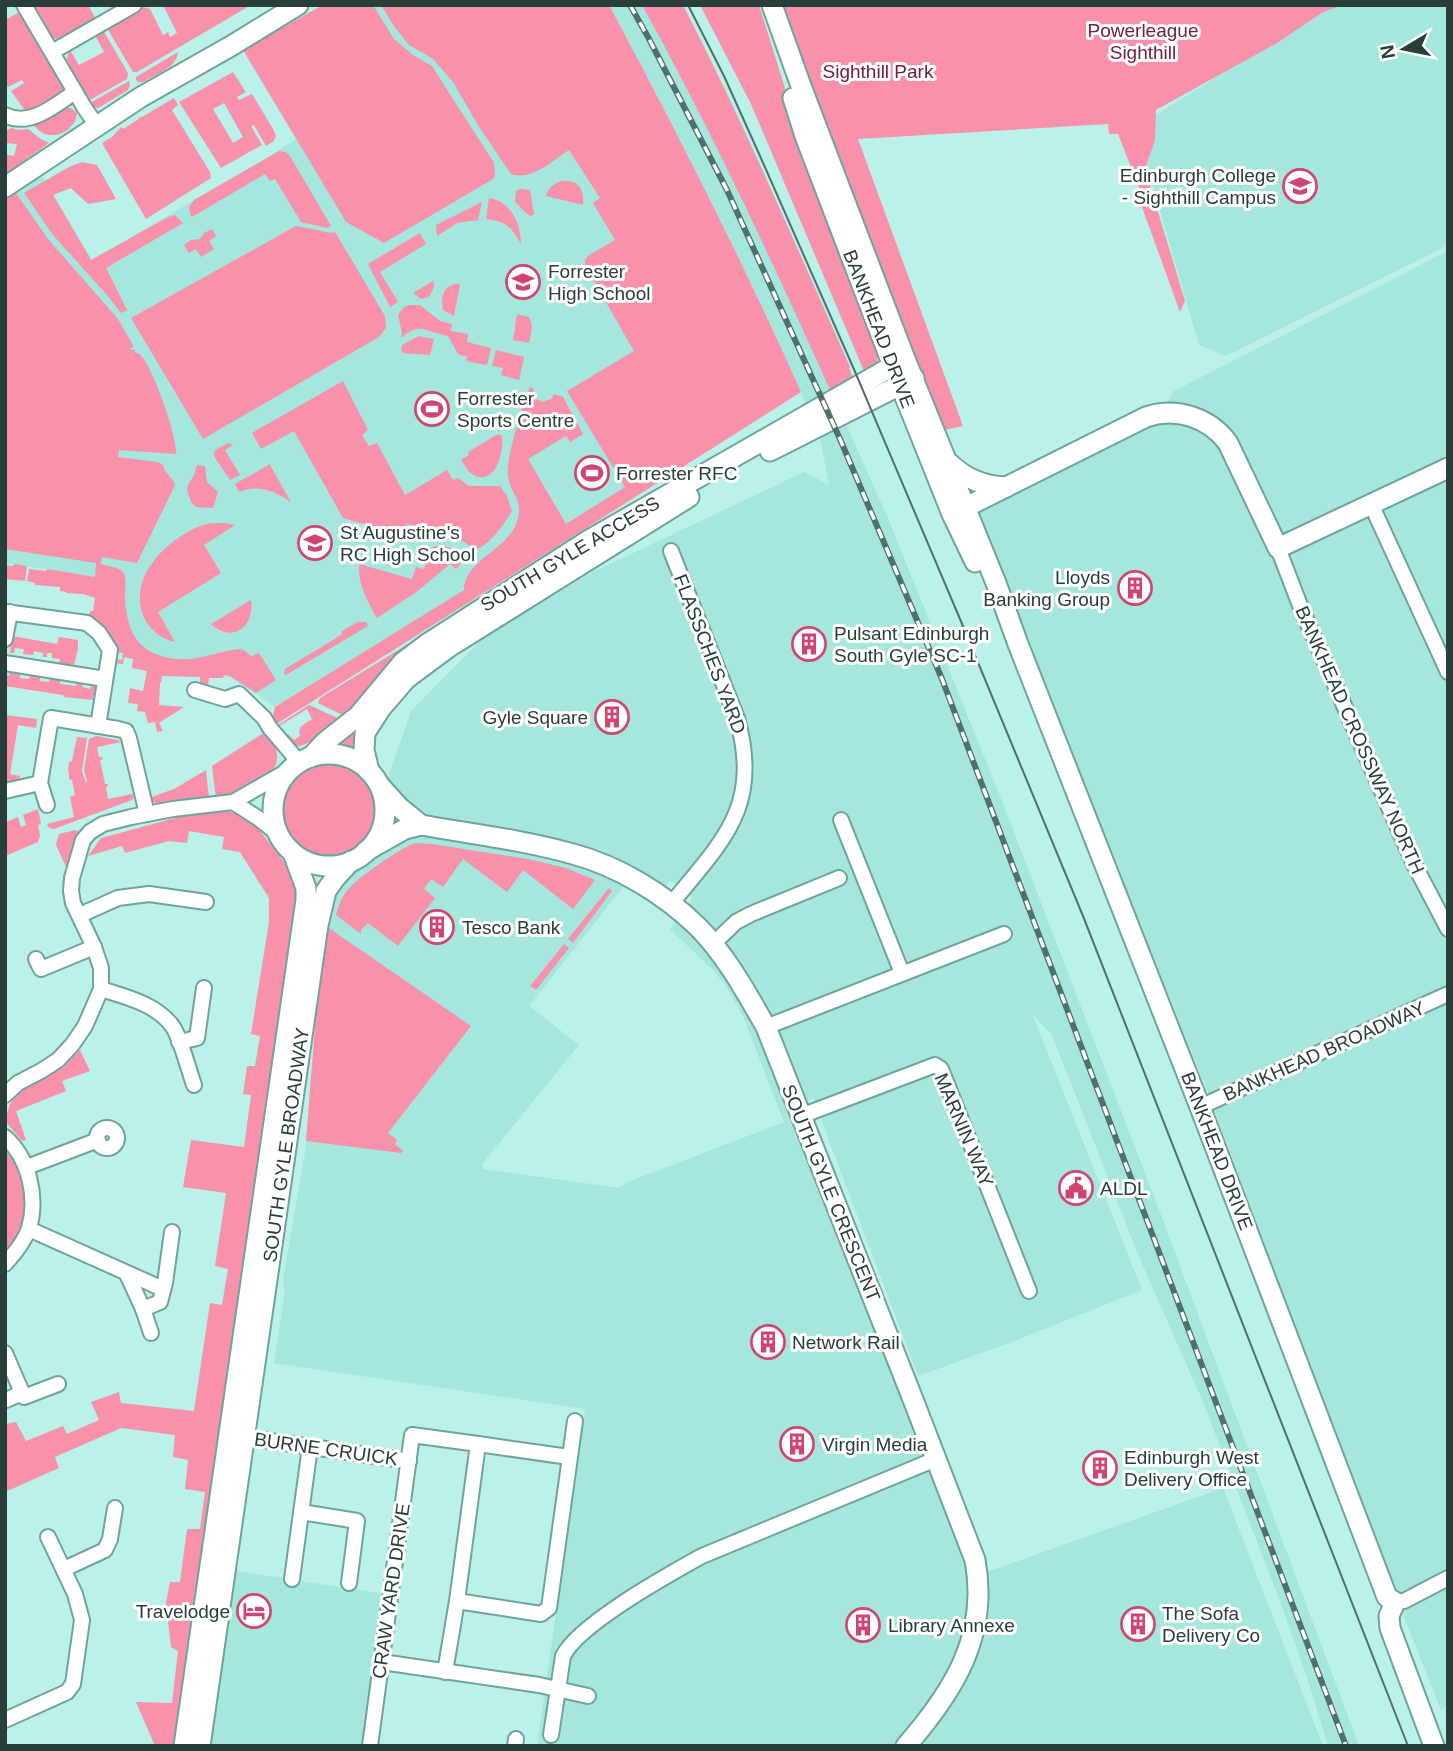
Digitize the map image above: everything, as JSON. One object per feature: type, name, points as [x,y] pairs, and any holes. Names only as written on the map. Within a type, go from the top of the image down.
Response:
[{"type":"street","points":[[24,5],[97,126]]},
{"type":"street","points":[[52,52],[134,5]]},
{"type":"street","points":[[5,187],[141,97],[298,5]]},
{"type":"street","name":"BANKHEAD DRIVE","points":[[762,5],[805,136],[959,510],[996,583],[1387,1597],[1395,1602]]},
{"type":"street","name":"BANKHEAD DRIVE","points":[[772,5],[903,372],[948,462],[959,510]]},
{"type":"street","points":[[801,86],[805,136]]},
{"type":"street","points":[[6,117],[33,117],[75,92]]},
{"type":"street","name":"SOUTH GYLE ACCESS","points":[[300,763],[358,716],[403,662],[427,644],[589,540],[903,372]]},
{"type":"street","name":"SOUTH GYLE ACCESS","points":[[373,777],[364,750],[366,730],[406,679],[434,657],[729,472],[903,372]]},
{"type":"street","points":[[959,510],[1146,417],[1164,414],[1195,417],[1210,425],[1228,443],[1278,548],[1448,468]]},
{"type":"street","points":[[948,462],[973,480],[1006,487]]},
{"type":"street","points":[[1371,504],[1448,672]]},
{"type":"street","name":"BANKHEAD CROSSWAY NORTH","points":[[1278,548],[1301,608],[1413,864],[1448,929]]},
{"type":"street","name":"FLASSCHES YARD","points":[[671,551],[737,718],[743,739],[745,763],[744,785],[732,824],[712,854],[671,904]]},
{"type":"street","points":[[5,639],[7,612],[88,623],[99,633],[110,650],[98,726]]},
{"type":"street","points":[[5,663],[108,673]]},
{"type":"street","points":[[195,690],[225,699]]},
{"type":"street","points":[[211,709],[225,699],[239,694],[264,718],[300,763]]},
{"type":"street","points":[[47,805],[40,783],[51,718],[126,730],[147,814]]},
{"type":"street","points":[[6,1093],[58,1060],[72,1045],[85,1026],[101,989],[100,968],[94,947],[73,902],[71,891],[72,877],[83,840],[90,832],[103,824],[147,814],[233,802],[300,763],[326,754],[342,755],[356,761],[400,808],[421,825]]},
{"type":"street","points":[[278,834],[273,817],[279,783],[300,763]]},
{"type":"street","points":[[358,856],[376,839],[382,826],[383,796],[373,777]]},
{"type":"street","points":[[5,791],[40,783]]},
{"type":"street","points":[[233,802],[278,834],[293,853],[306,861],[321,865],[336,865],[358,856],[405,829],[421,825]]},
{"type":"street","points":[[841,820],[902,974]]},
{"type":"street","name":"SOUTH GYLE CRESCENT","points":[[421,825],[575,854],[642,884],[696,925],[713,944],[741,983],[765,1027],[975,1560],[979,1581],[978,1609],[967,1652],[939,1705],[906,1746]]},
{"type":"street","name":"SOUTH GYLE BROADWAY","points":[[200,1746],[236,1436],[305,910],[306,888],[293,853]]},
{"type":"street","name":"SOUTH GYLE BROADWAY","points":[[184,1746],[322,902],[335,878],[358,856]]},
{"type":"street","points":[[713,944],[736,922],[751,914],[839,878]]},
{"type":"street","points":[[80,915],[118,898],[149,894],[205,902]]},
{"type":"street","points":[[765,1027],[1004,934]]},
{"type":"street","points":[[36,958],[41,969],[94,947]]},
{"type":"street","points":[[179,1042],[197,1038],[204,988]]},
{"type":"street","points":[[101,989],[150,1006],[173,1027],[194,1085]]},
{"type":"street","name":"BANKHEAD BROADWAY","points":[[1200,1107],[1448,994]]},
{"type":"street","name":"MARNIN WAY","points":[[801,1116],[935,1065],[941,1069],[1029,1291]]},
{"type":"street","points":[[5,1137],[21,1155],[27,1167],[33,1207],[29,1229],[5,1264]]},
{"type":"street","points":[[27,1167],[97,1140]]},
{"type":"street","points":[[29,1229],[163,1289]]},
{"type":"street","points":[[143,1309],[160,1302],[172,1231]]},
{"type":"street","points":[[127,1273],[151,1333]]},
{"type":"street","points":[[5,1353],[24,1397],[58,1384]]},
{"type":"street","points":[[6,1400],[22,1393]]},
{"type":"street","points":[[457,1601],[541,1614],[549,1608],[575,1421]]},
{"type":"street","name":"CRAW YARD DRIVE","points":[[370,1746],[412,1435],[478,1444]]},
{"type":"street","name":"BURNE CRUICK","points":[[236,1436],[409,1461]]},
{"type":"street","points":[[445,1672],[478,1444],[569,1457]]},
{"type":"street","points":[[292,1579],[310,1447]]},
{"type":"street","points":[[551,1735],[563,1656],[568,1647],[604,1616],[702,1556],[936,1459]]},
{"type":"street","points":[[64,1569],[105,1550],[110,1539],[115,1508]]},
{"type":"street","points":[[301,1513],[357,1521],[348,1583]]},
{"type":"street","points":[[5,1720],[67,1692],[74,1684],[82,1620],[75,1594],[48,1537]]},
{"type":"street","points":[[1434,1746],[1390,1628],[1389,1616],[1395,1602],[1405,1601],[1448,1578]]},
{"type":"street","points":[[382,1662],[588,1696]]},
{"type":"shaded area","points":[[323,5],[474,5],[786,385],[435,609],[275,707],[230,677],[148,665],[95,577],[5,563],[5,200],[41,174],[92,260],[273,154],[296,139],[243,50]]},
{"type":"shaded area","points":[[609,5],[642,5],[651,20],[774,264],[888,518],[1000,796],[1161,1215],[1359,1746],[1328,1746],[1281,1604],[1203,1402],[1137,1252],[1052,1035],[1032,1013],[1142,1290],[1012,1342],[918,1376],[813,1098],[792,1105],[979,1575],[1223,1488],[1323,1746],[537,1746],[585,1409],[274,1363],[285,1292],[283,1280],[305,1152],[326,908],[370,830],[411,711],[488,633],[591,573],[804,472],[829,485],[819,432],[760,302]],"holes":[[[670,880],[693,898],[670,929],[726,986],[743,1016],[784,1122],[628,1182],[619,1188],[483,1169],[482,1164],[579,1045],[529,1006],[627,882],[655,899]]]},
{"type":"shaded area","name":"Edinburgh College - Sighthill Campus","points":[[1334,5],[1448,5],[1448,245],[1226,356],[1199,345],[1136,127]]},
{"type":"shaded area","points":[[1448,251],[1448,1706],[1441,1710],[1394,1592],[1208,1093],[975,513],[1154,425],[1174,391]]},
{"type":"shaded area","points":[[237,1571],[385,1594],[364,1746],[210,1746]]},
{"type":"green space","points":[[88,5],[97,21],[62,40],[56,39],[41,23],[33,7]]},
{"type":"green space","points":[[163,5],[251,5],[133,72],[107,28],[143,7],[150,9],[163,35],[168,32],[170,37],[177,33]]},
{"type":"green space","points":[[323,5],[373,5],[394,39],[432,66],[494,163],[494,178],[384,243],[346,222],[243,50]]},
{"type":"green space","points":[[381,5],[609,5],[708,197],[801,392],[275,725],[272,719],[275,707],[464,590],[466,579],[472,570],[514,529],[519,506],[508,477],[509,458],[530,387],[534,389],[536,399],[543,402],[551,399],[554,394],[563,397],[583,434],[570,442],[566,436],[528,459],[566,524],[625,487],[567,391],[634,351],[585,266],[589,255],[615,240],[593,203],[600,198],[569,150],[527,175],[511,174],[453,82],[433,59],[409,45]]},
{"type":"green space","points":[[642,5],[683,5],[769,185],[853,378],[830,390],[740,196]]},
{"type":"green space","points":[[700,5],[759,5],[808,162],[878,351],[877,365],[866,376],[751,104]]},
{"type":"green space","name":"Sighthill Park","points":[[783,5],[1343,5],[1323,12],[1277,43],[1156,110],[1155,140],[1145,169],[1185,301],[1180,312],[1138,196],[1142,195],[1118,134],[1109,134],[1108,124],[858,139],[963,426],[944,430],[803,66]]},
{"type":"green space","points":[[23,10],[64,84],[61,95],[42,107],[26,112],[11,91],[24,83],[22,80],[8,87],[5,83],[5,20]]},
{"type":"green space","points":[[103,30],[128,73],[127,79],[88,101],[67,65],[67,58],[70,50],[79,65],[104,52],[95,35]]},
{"type":"green space","points":[[178,52],[177,58],[165,70],[143,82],[136,80],[136,77]]},
{"type":"green space","points":[[233,72],[246,92],[237,97],[239,100],[252,94],[276,136],[274,141],[266,146],[254,125],[251,126],[262,145],[221,168],[179,102]],"holes":[[[224,103],[243,137],[233,143],[213,109]]]},
{"type":"green space","points":[[129,81],[128,90],[98,108],[90,103]]},
{"type":"green space","points":[[174,98],[178,105],[172,110],[210,172],[211,178],[146,219],[102,143],[121,127],[123,129]]},
{"type":"green space","points":[[66,108],[77,113],[74,123],[66,131],[50,135],[35,127],[35,124]]},
{"type":"green space","points":[[11,128],[28,129],[49,143],[5,174],[7,155],[14,156],[17,144],[5,143],[5,132]]},
{"type":"green space","points":[[279,151],[290,156],[331,226],[328,228],[301,222],[275,179],[270,181],[265,174],[192,217],[189,207],[194,200]]},
{"type":"green space","points":[[82,162],[97,165],[116,199],[88,204],[71,188],[53,195],[91,260],[168,217],[175,215],[183,223],[106,268],[127,310],[121,313],[53,235],[24,193]]},
{"type":"green space","points":[[561,181],[579,186],[583,194],[583,205],[546,196],[551,187]]},
{"type":"green space","points":[[530,190],[534,214],[531,216],[515,202],[516,191]]},
{"type":"green space","points":[[16,193],[48,239],[118,319],[133,345],[129,349],[140,354],[151,372],[173,433],[176,454],[119,450],[118,457],[163,465],[175,485],[137,563],[102,557],[101,564],[119,569],[125,575],[126,609],[132,631],[144,647],[164,657],[193,659],[240,649],[251,656],[259,653],[276,680],[256,693],[230,676],[209,678],[208,686],[200,685],[200,677],[162,676],[159,705],[184,707],[159,723],[163,731],[157,732],[155,722],[148,723],[145,712],[137,711],[138,704],[128,703],[130,688],[143,691],[147,671],[132,668],[133,659],[124,657],[123,664],[113,663],[115,659],[122,660],[123,653],[114,652],[89,620],[95,598],[66,593],[60,591],[60,587],[35,585],[27,581],[29,569],[47,569],[95,577],[96,563],[5,549],[5,200]]},
{"type":"green space","points":[[489,198],[497,200],[509,209],[517,221],[521,244],[507,226],[486,219]]},
{"type":"green space","points":[[482,202],[478,220],[457,223],[437,236],[436,225]]},
{"type":"green space","points":[[296,226],[335,232],[385,316],[386,328],[379,337],[203,439],[131,318]]},
{"type":"green space","points":[[212,229],[216,236],[209,241],[214,249],[201,257],[196,249],[189,253],[184,245],[191,240],[200,239]]},
{"type":"green space","points":[[420,233],[426,244],[380,272],[398,302],[390,307],[368,264]]},
{"type":"green space","points":[[433,281],[434,287],[429,297],[421,299],[413,293]]},
{"type":"green space","points":[[460,284],[454,316],[443,310],[442,301],[445,290]]},
{"type":"green space","points":[[409,305],[420,305],[440,321],[452,324],[451,331],[468,334],[467,342],[491,348],[487,365],[466,361],[467,357],[458,354],[448,336],[419,329],[401,338],[398,315]]},
{"type":"green space","points":[[517,314],[531,320],[529,343],[513,340]]},
{"type":"green space","points":[[419,336],[434,339],[430,355],[403,353],[402,345]]},
{"type":"green space","points":[[496,350],[524,357],[519,380],[501,375],[503,368],[492,366]]},
{"type":"green space","points":[[343,381],[368,430],[362,435],[369,446],[377,443],[405,495],[447,470],[453,480],[458,478],[469,486],[500,486],[512,511],[486,544],[475,550],[451,535],[435,530],[407,524],[403,535],[343,518],[294,431],[261,449],[252,433]]},
{"type":"green space","points":[[498,434],[502,436],[502,440],[498,463],[489,475],[477,477],[469,472],[461,460],[469,455],[468,452]]},
{"type":"green space","points":[[228,443],[233,445],[225,450],[240,475],[230,480],[214,456],[215,450]]},
{"type":"green space","points":[[270,464],[291,502],[266,490],[239,492],[235,484]]},
{"type":"green space","points":[[197,465],[205,466],[207,482],[218,492],[213,508],[196,507],[191,502],[187,490]]},
{"type":"green space","points":[[205,524],[235,525],[204,545],[221,573],[158,612],[175,642],[163,638],[147,623],[142,613],[140,592],[148,569],[165,549],[187,532]]},
{"type":"green space","points":[[439,545],[454,550],[459,555],[461,564],[456,569],[450,564],[415,593],[377,618],[362,586],[359,564],[412,579],[416,567],[424,569],[430,548]]},
{"type":"green space","points":[[5,565],[27,566],[25,581],[5,579]]},
{"type":"green space","points":[[251,600],[249,618],[240,630],[227,632],[211,624]]},
{"type":"green space","points":[[357,622],[366,622],[368,626],[286,675],[284,673],[285,669],[341,635],[342,631]]},
{"type":"green space","points":[[12,636],[57,644],[59,637],[78,640],[74,665],[59,663],[60,659],[52,658],[52,653],[43,657],[43,653],[34,651],[33,655],[23,654],[24,649],[15,648],[14,653],[10,653]]},
{"type":"green space","points":[[416,639],[386,667],[344,716],[318,703],[320,698]]},
{"type":"green space","points":[[10,671],[20,673],[20,678],[40,676],[40,681],[49,682],[50,678],[60,679],[60,684],[76,686],[77,682],[83,683],[82,687],[90,689],[92,681],[96,682],[100,686],[97,700],[94,699],[98,687],[96,683],[93,700],[64,697],[5,686],[5,675],[9,676]]},
{"type":"green space","points":[[309,705],[340,719],[312,741],[295,746],[282,734],[288,734],[294,740],[300,736],[301,728],[312,719],[307,709],[275,727]]},
{"type":"green space","points":[[5,715],[37,719],[36,728],[18,725],[10,774],[20,776],[19,780],[6,786]]},
{"type":"green space","points":[[352,725],[359,729],[356,755],[325,748]]},
{"type":"green space","points":[[265,732],[277,752],[275,767],[240,794],[216,799],[212,766]]},
{"type":"green space","points":[[96,736],[121,742],[97,747],[99,757],[103,759],[100,760],[105,784],[108,784],[108,799],[132,794],[134,797],[54,829],[49,828],[47,824],[74,817],[70,797],[75,795],[72,780],[69,779],[69,762],[72,761],[77,737],[87,738],[82,771],[86,783],[84,770],[89,739]]},
{"type":"green space","points":[[329,764],[347,768],[361,778],[371,792],[375,810],[371,828],[361,842],[347,852],[329,856],[311,852],[297,842],[287,828],[283,810],[287,792],[297,778],[311,768]]},
{"type":"green space","points":[[206,770],[209,799],[159,804],[149,798],[174,789]]},
{"type":"green space","points":[[38,809],[41,824],[38,825],[38,842],[5,856],[6,822],[18,817],[21,827],[26,825],[23,815]]},
{"type":"green space","points":[[228,811],[254,823],[294,878],[300,898],[177,1746],[155,1746],[136,1702],[172,1703],[178,1651],[171,1647],[166,1603],[170,1582],[180,1582],[187,1529],[200,1529],[205,1492],[185,1489],[188,1460],[173,1457],[175,1435],[121,1428],[55,1457],[59,1468],[5,1492],[5,1424],[16,1422],[26,1441],[63,1426],[67,1434],[99,1420],[91,1402],[119,1392],[121,1403],[194,1411],[210,1303],[222,1305],[228,1269],[215,1266],[226,1193],[183,1187],[191,1140],[244,1147],[251,1095],[243,1094],[247,1066],[255,1066],[260,1036],[251,1034],[269,922],[269,898],[240,852],[222,849],[224,837],[189,831],[187,843],[169,841],[125,853],[122,846],[88,856],[101,838],[190,814]]},
{"type":"green space","points":[[75,830],[79,836],[67,869],[56,845],[59,834]]},
{"type":"green space","points":[[415,843],[528,859],[566,868],[595,880],[573,909],[523,870],[507,892],[463,859],[443,887],[431,879],[424,889],[435,898],[398,946],[368,923],[361,930],[361,934],[336,915],[349,888],[388,858]]},
{"type":"green space","points":[[609,888],[612,891],[573,943],[568,939]]},
{"type":"green space","points":[[323,924],[471,1026],[388,1133],[397,1140],[395,1144],[403,1151],[401,1153],[306,1141]]},
{"type":"green space","points":[[564,944],[569,948],[536,990],[530,986]]},
{"type":"green space","points":[[80,1050],[90,1071],[62,1081],[66,1091],[16,1111],[26,1140],[22,1141],[6,1122],[10,1104],[23,1088],[64,1067]]},
{"type":"green space","points":[[5,1144],[23,1174],[27,1198],[24,1223],[5,1255]]},
{"type":"tram line","points":[[688,5],[724,76],[853,367],[1083,916],[1408,1746]]},
{"type":"railway","points":[[630,5],[727,190],[840,439],[942,679],[1346,1746]]},
{"type":"place","name":"Edinburgh College - Sighthill Campus","points":[[1300,186]]},
{"type":"place","name":"Forrester High School","points":[[523,282]]},
{"type":"place","name":"Forrester Sports Centre","points":[[432,409]]},
{"type":"place","name":"Forrester RFC","points":[[592,473]]},
{"type":"place","name":"St Augustine's RC High School","points":[[315,543]]},
{"type":"place","name":"Lloyds Banking Group","points":[[1135,588]]},
{"type":"place","name":"Pulsant Edinburgh South Gyle SC-1","points":[[809,644]]},
{"type":"place","name":"Gyle Square","points":[[612,717]]},
{"type":"place","name":"Tesco Bank","points":[[437,927]]},
{"type":"place","name":"ALDL","points":[[1076,1188]]},
{"type":"place","name":"Network Rail","points":[[768,1342]]},
{"type":"place","name":"Virgin Media","points":[[797,1444]]},
{"type":"place","name":"Edinburgh West Delivery Office","points":[[1100,1468]]},
{"type":"place","name":"Travelodge","points":[[254,1611]]},
{"type":"place","name":"The Sofa Delivery Co","points":[[1138,1624]]},
{"type":"place","name":"Library Annexe","points":[[863,1625]]},
{"type":"park label","name":"Powerleague Sighthill","points":[[1143,41]]}]
